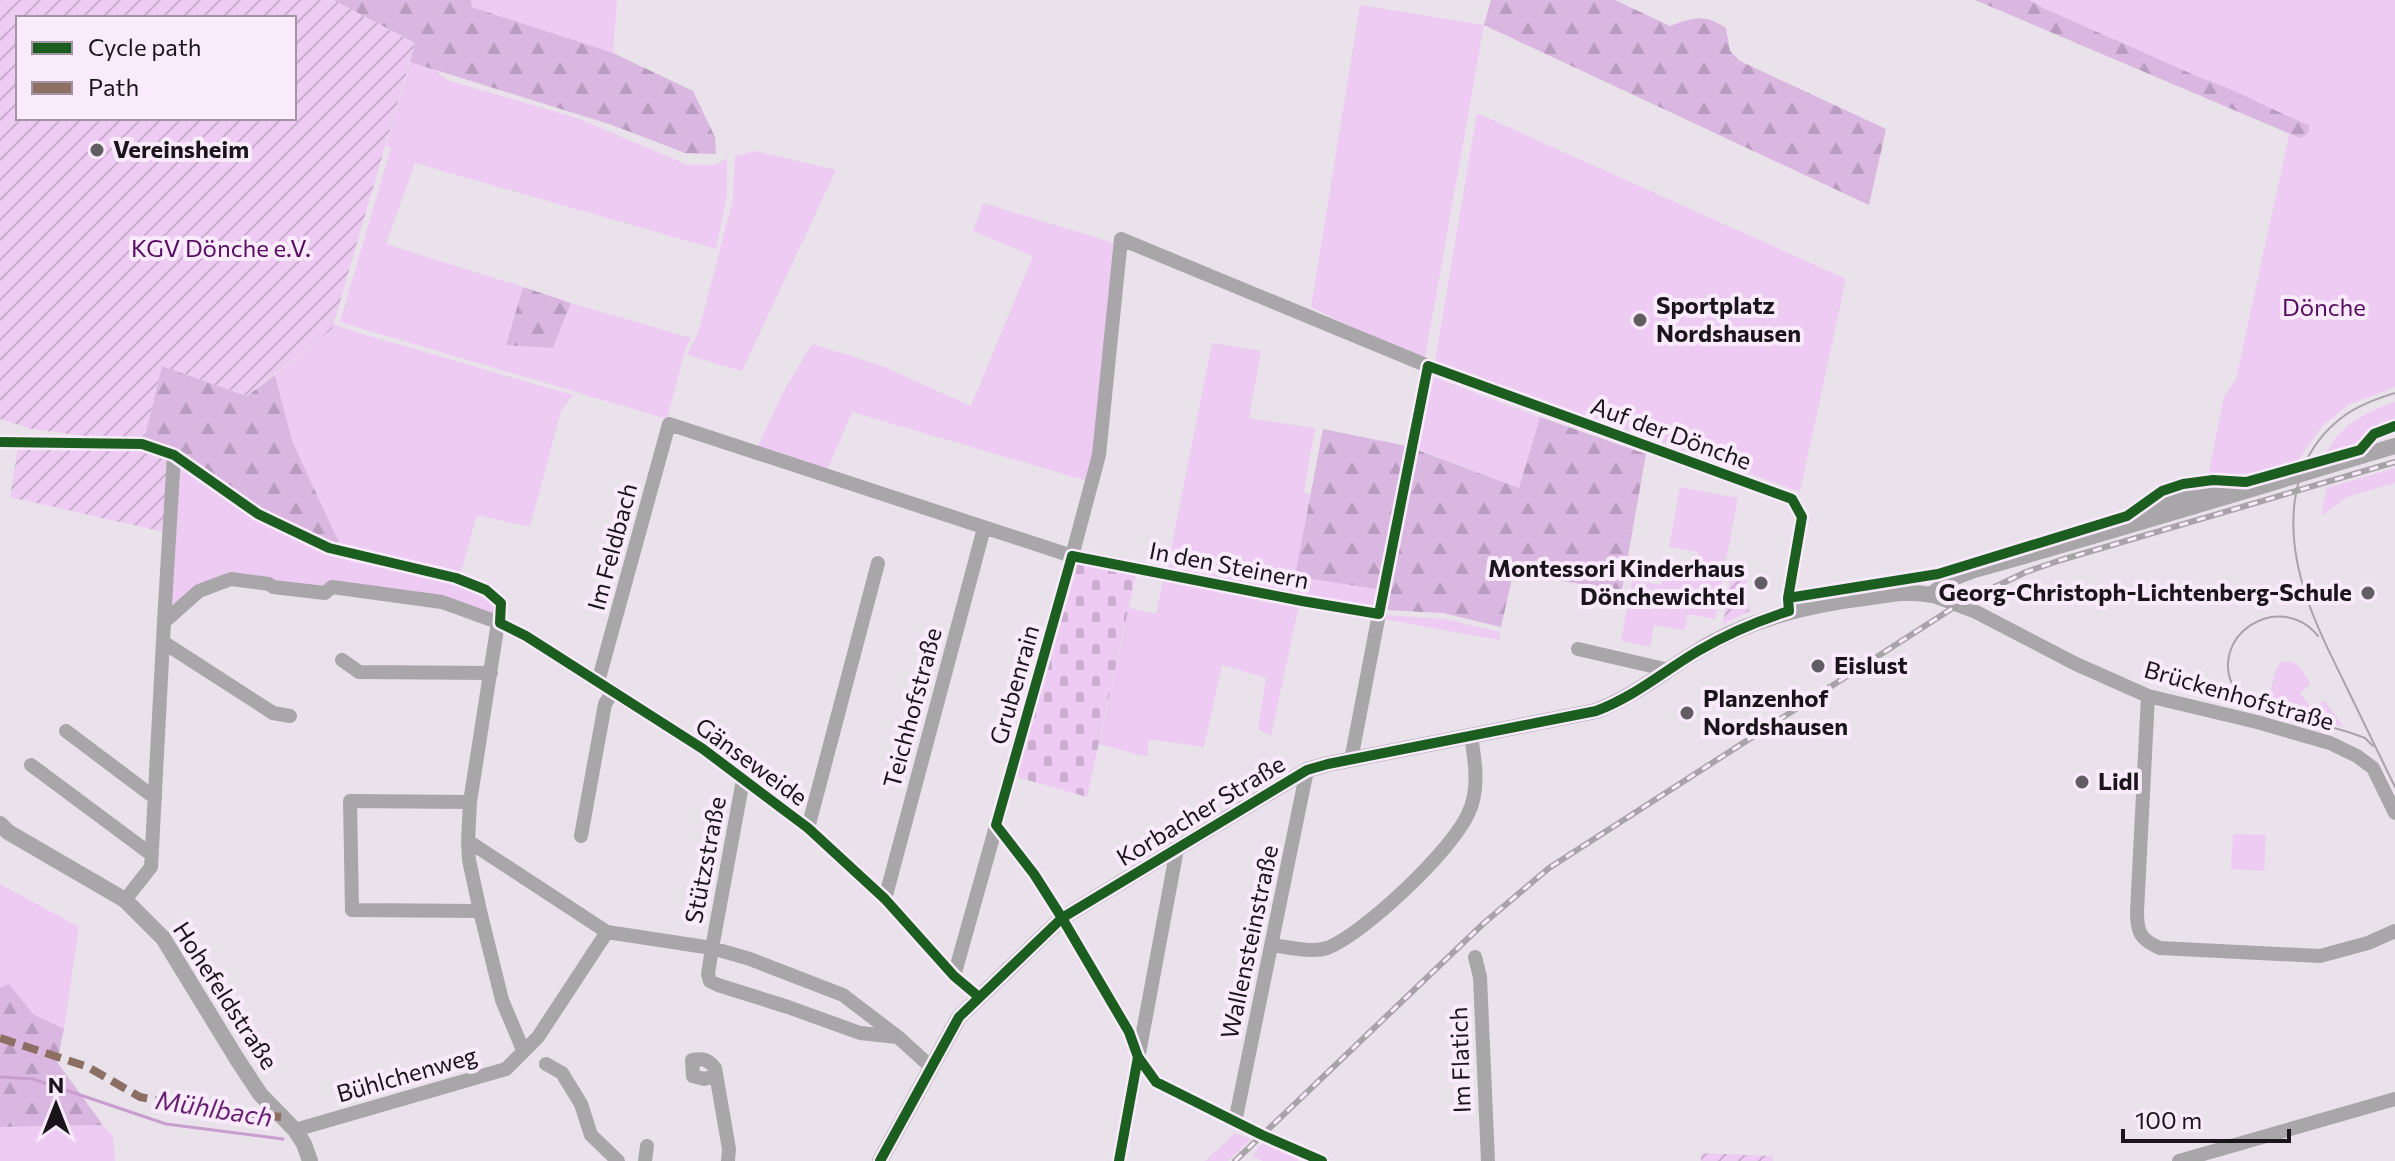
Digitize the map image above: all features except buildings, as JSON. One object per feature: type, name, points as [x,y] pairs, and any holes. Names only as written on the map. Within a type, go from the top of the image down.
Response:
[{"type":"street","name":"Grubenrain","points":[[954,976],[1099,455],[1121,239]]},
{"type":"street","name":"Auf der Dönche","points":[[1121,239],[1428,366],[1792,499],[1802,517],[1788,598],[1789,611]]},
{"type":"street","name":"In den Steinern","points":[[669,424],[1072,556],[1379,614],[1351,760]]},
{"type":"street","name":"Im Feldbach","points":[[598,682],[669,424]]},
{"type":"street","points":[[1931,595],[1953,578],[1974,570],[2123,528],[2168,497],[2213,488],[2242,491],[2395,446]]},
{"type":"street","points":[[125,900],[151,867],[174,455]]},
{"type":"street","name":"Teichhofstraße","points":[[885,899],[984,528]]},
{"type":"street","name":"Gänseweide","points":[[808,828],[878,563]]},
{"type":"street","name":"Gänseweide","points":[[164,622],[199,591],[231,579],[325,593],[332,587],[442,602],[500,623],[526,636],[703,749],[808,828],[885,899],[954,976],[979,997]]},
{"type":"street","points":[[486,590],[501,603],[500,623],[470,802],[469,860],[502,1000],[523,1050]]},
{"type":"street","name":"Korbacher Straße","points":[[880,1161],[959,1017],[1062,918],[1307,770],[1596,711],[1616,703],[1697,651],[1733,632],[1789,611],[1844,600],[1913,592],[1931,595]]},
{"type":"street","name":"Brückenhofstraße","points":[[1931,595],[1976,612],[2076,664],[2148,696],[2330,743],[2373,768],[2391,795],[2395,813]]},
{"type":"street","points":[[163,642],[273,713],[290,716]]},
{"type":"street","points":[[1578,649],[1669,670]]},
{"type":"street","points":[[342,660],[359,672],[491,673]]},
{"type":"street","points":[[581,836],[605,704],[613,691]]},
{"type":"street","points":[[2148,696],[2137,921],[2138,932],[2144,941],[2160,948],[2320,956],[2368,943],[2395,931]]},
{"type":"street","points":[[66,731],[155,798]]},
{"type":"street","points":[[1272,945],[1324,949],[1354,934],[1395,899],[1440,853],[1468,815],[1475,792],[1471,736]]},
{"type":"street","points":[[31,765],[152,855]]},
{"type":"street","name":"Wallensteinstraße","points":[[1235,1122],[1307,770]]},
{"type":"street","name":"Stützstraße","points":[[743,780],[712,948],[708,974],[710,981],[860,1033],[898,1037]]},
{"type":"street","points":[[470,802],[350,801],[352,910],[480,911]]},
{"type":"street","name":"Hohefeldstraße","points":[[0,824],[8,832],[125,900],[163,938],[260,1094],[295,1130],[310,1161]]},
{"type":"street","points":[[996,825],[1034,874],[1062,918],[1129,1032],[1138,1057],[1156,1082],[1312,1159]]},
{"type":"street","points":[[468,841],[607,932],[712,948],[750,959],[843,995],[931,1067]]},
{"type":"street","points":[[1119,1161],[1177,849]]},
{"type":"street","name":"Bühlchenweg","points":[[295,1130],[506,1069],[538,1037],[607,932]]},
{"type":"street","name":"Im Flatich","points":[[1475,957],[1480,977],[1488,1161]]},
{"type":"street","points":[[546,1064],[562,1073],[581,1104],[591,1135],[618,1161]]},
{"type":"street","points":[[715,1076],[729,1149],[728,1161]]},
{"type":"street","points":[[2179,1161],[2395,1099]]},
{"type":"green space","name":"KGV Dönche e.V.","points":[[0,0],[333,0],[415,43],[332,329],[247,396],[162,366],[143,444],[32,429],[0,419]]},
{"type":"green space","points":[[333,0],[471,0],[472,7],[613,53],[693,91],[715,137],[716,154],[685,153],[612,125],[410,62],[415,43]]},
{"type":"green space","points":[[471,0],[617,0],[613,53],[472,7]]},
{"type":"green space","points":[[1491,0],[1615,0],[1670,26],[1698,18],[1718,23],[1726,28],[1730,51],[1740,61],[1886,129],[1869,205],[1484,25]]},
{"type":"green space","points":[[1975,0],[2029,0],[2309,125],[2308,132],[2300,138]]},
{"type":"green space","name":"Dönche","points":[[1992,0],[2395,0],[2395,387],[2348,405],[2322,426],[2294,466],[2239,479],[2208,476],[2224,396],[2236,379],[2290,131]]},
{"type":"green space","points":[[1360,5],[1484,25],[1425,358],[1311,307]]},
{"type":"green space","points":[[410,62],[434,69],[447,80],[577,118],[688,165],[714,165],[727,158],[727,195],[716,249],[415,163],[386,244],[523,287],[506,345],[553,348],[571,303],[691,338],[667,419],[340,322],[391,148],[386,146]]},
{"type":"green space","name":"Sportplatz Nordshausen","points":[[1477,113],[1846,279],[1800,492],[1435,361]]},
{"type":"green space","points":[[756,151],[836,170],[742,371],[687,355],[699,330],[733,199],[735,156]]},
{"type":"green space","points":[[983,203],[1114,243],[1091,482],[852,412],[825,475],[755,452],[786,387],[812,344],[882,366],[971,406],[1033,256],[973,231]]},
{"type":"green space","points":[[523,287],[571,303],[553,348],[506,345]]},
{"type":"green space","points":[[334,324],[573,395],[561,411],[530,527],[477,515],[459,579],[486,590],[501,603],[500,623],[442,602],[231,579],[199,591],[164,622],[174,455],[258,514],[329,548],[343,551],[292,441],[275,375],[332,329]]},
{"type":"green space","points":[[1212,343],[1261,351],[1249,418],[1315,428],[1304,492],[1310,495],[1296,575],[1379,590],[1375,607],[1167,569]]},
{"type":"green space","points":[[162,366],[247,396],[275,375],[292,441],[343,551],[329,548],[258,514],[174,455],[143,444]]},
{"type":"green space","points":[[1431,376],[1540,417],[1519,488],[1417,449]]},
{"type":"green space","points":[[2395,402],[2395,423],[2372,432],[2360,447],[2324,457],[2336,438],[2353,422]]},
{"type":"green space","points":[[1540,417],[1646,454],[1622,590],[1513,574],[1501,627],[1443,613],[1384,610],[1387,591],[1295,576],[1323,429],[1407,446],[1519,488]]},
{"type":"green space","points":[[18,447],[144,447],[171,458],[164,532],[10,497]]},
{"type":"green space","points":[[2395,468],[2395,483],[2347,497],[2321,516],[2327,488]]},
{"type":"green space","points":[[1680,487],[1738,498],[1715,619],[1688,614],[1684,630],[1654,625],[1650,647],[1621,641],[1632,580],[1661,585],[1665,567],[1695,572],[1698,552],[1669,547]]},
{"type":"green space","points":[[1072,556],[1136,575],[1087,797],[1010,775]]},
{"type":"green space","points":[[1731,573],[1745,574],[1750,611],[1723,624]]},
{"type":"green space","points":[[1163,580],[1299,605],[1271,736],[1258,729],[1266,678],[1222,665],[1204,747],[1149,739],[1147,757],[1099,744],[1129,608],[1156,614]]},
{"type":"green space","points":[[1384,615],[1444,619],[1500,632],[1499,640],[1383,619]]},
{"type":"green space","points":[[2290,661],[2299,666],[2311,684],[2300,693],[2312,709],[2324,700],[2344,727],[2266,709],[2276,669],[2281,662]]},
{"type":"green space","points":[[2233,834],[2266,835],[2264,871],[2231,869]]},
{"type":"green space","points":[[0,884],[79,927],[64,1029],[33,1014],[9,985],[0,988]]},
{"type":"green space","points":[[9,984],[33,1014],[64,1029],[57,1062],[103,1125],[0,1127],[0,988]]},
{"type":"green space","points":[[103,1125],[113,1137],[115,1161],[0,1161],[0,1127]]},
{"type":"green space","points":[[1235,1133],[1251,1139],[1228,1161],[1205,1161]]},
{"type":"green space","points":[[1262,1143],[1298,1161],[1263,1161],[1252,1156]]},
{"type":"green space","points":[[1701,1153],[1773,1156],[1773,1161],[1701,1161]]},
{"type":"waterway","name":"Mühlbach","points":[[0,1077],[33,1079],[166,1124],[283,1139]]},
{"type":"tram line","points":[[2395,393],[2353,410],[2322,437],[2308,457],[2299,479],[2293,526],[2300,575],[2315,620],[2395,787]]},
{"type":"tram line","points":[[2318,636],[2302,622],[2284,617],[2267,618],[2251,625],[2238,637],[2230,652],[2228,670],[2235,690],[2255,710],[2345,731],[2365,738],[2373,746]]},
{"type":"railway","points":[[1235,1161],[1484,923],[1549,868],[1959,604],[2026,572],[2061,560],[2395,462]]},
{"type":"marked path","points":[[0,1038],[88,1067],[140,1097],[204,1109],[281,1117]]},
{"type":"cycle path","points":[[880,1161],[959,1017],[1062,918],[1307,770],[1596,711],[1636,691],[1720,639],[1789,611],[1788,598],[1802,517],[1792,499],[1428,366],[1379,614],[1072,556],[996,825],[1034,874],[1062,918],[1129,1032],[1138,1057],[1156,1082],[1322,1161]]},
{"type":"cycle path","points":[[1788,598],[1938,574],[2127,516],[2162,491],[2183,484],[2213,480],[2246,482],[2360,450],[2374,434],[2395,426]]},
{"type":"cycle path","points":[[0,442],[142,444],[174,455],[258,514],[329,548],[456,578],[486,590],[501,603],[500,623],[526,636],[703,749],[808,828],[885,899],[954,976],[979,997]]},
{"type":"cycle path","points":[[1119,1161],[1138,1057]]},
{"type":"place","name":"Vereinsheim","points":[[97,150]]},
{"type":"place","name":"Sportplatz Nordshausen","points":[[1640,320]]},
{"type":"place","name":"Montessori Kinderhaus Dönchewichtel","points":[[1761,583]]},
{"type":"place","name":"Georg-Christoph-Lichtenberg-Schule","points":[[2368,593]]},
{"type":"place","name":"Eislust","points":[[1818,666]]},
{"type":"place","name":"Planzenhof Nordshausen","points":[[1687,713]]},
{"type":"place","name":"Lidl","points":[[2082,782]]}]
